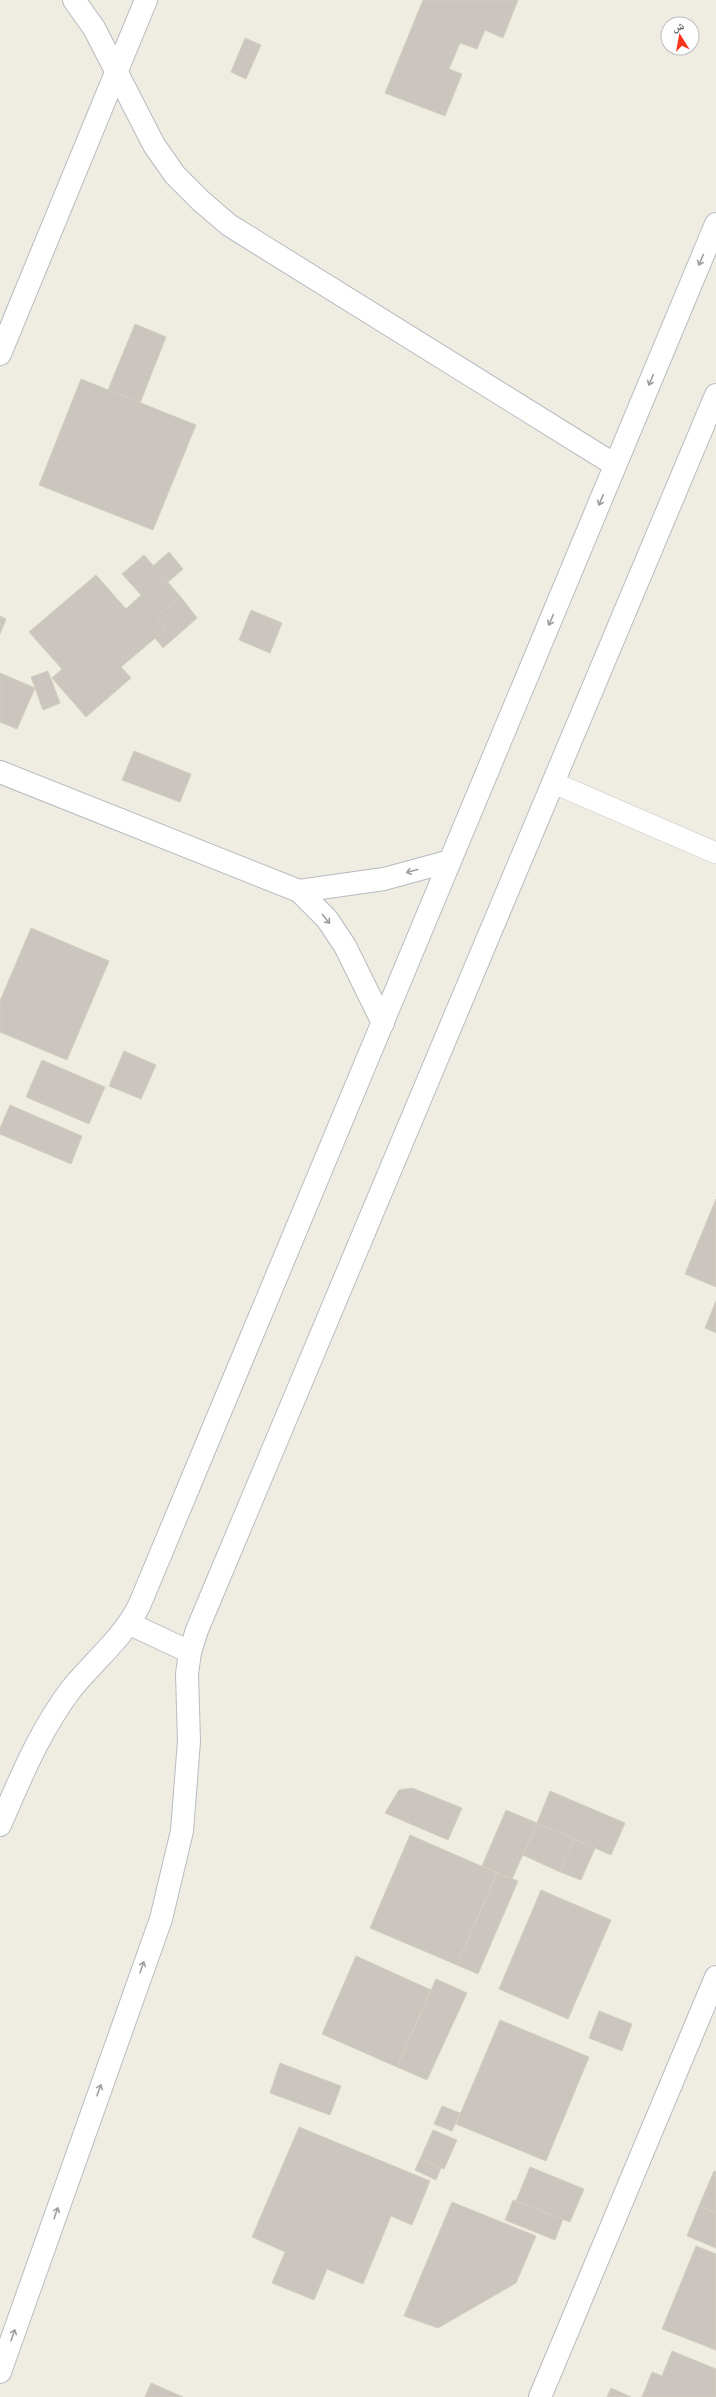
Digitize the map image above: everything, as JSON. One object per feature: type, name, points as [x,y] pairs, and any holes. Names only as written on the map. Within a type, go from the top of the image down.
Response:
[{"type":"main road","points":[[74,0],[94,28],[117,70],[154,145],[175,175],[201,201],[229,225],[615,465]]},
{"type":"main road","points":[[0,354],[146,0]]},
{"type":"main road","points":[[0,1825],[29,1758],[49,1722],[72,1689],[130,1624],[139,1606],[716,224]]},
{"type":"main road","points":[[0,2372],[161,1919],[173,1875],[182,1831],[187,1786],[189,1741],[187,1674],[190,1652],[206,1608],[716,395]]},
{"type":"main road","points":[[0,772],[299,891],[326,919],[345,946],[383,1023]]},
{"type":"main road","points":[[299,891],[384,879],[450,861]]},
{"type":"main road","points":[[130,1624],[190,1652]]},
{"type":"main road","points":[[540,2397],[716,1977]]},
{"type":"lane","points":[[554,783],[716,853]]},
{"type":"building","points":[[423,0],[518,0],[503,38],[485,30],[477,49],[460,43],[449,69],[462,74],[445,116],[385,93]]},
{"type":"building","points":[[245,38],[261,45],[246,79],[231,72]]},
{"type":"building","points":[[135,324],[166,337],[140,403],[108,390]]},
{"type":"building","points":[[81,379],[196,425],[153,530],[39,485]]},
{"type":"building","points":[[169,552],[183,569],[168,582],[153,566]]},
{"type":"building","points":[[144,555],[180,596],[156,617],[166,629],[121,667],[131,678],[86,717],[52,678],[62,669],[29,632],[96,575],[126,609],[141,595],[122,574]]},
{"type":"building","points":[[180,596],[197,618],[163,648],[155,638],[166,629],[156,617]]},
{"type":"building","points":[[251,610],[282,623],[270,653],[239,640]]},
{"type":"building","points":[[0,616],[6,619],[0,634]]},
{"type":"building","points":[[48,671],[60,703],[43,710],[31,677]]},
{"type":"building","points":[[0,673],[35,688],[17,729],[0,722]]},
{"type":"building","points":[[134,751],[191,774],[180,802],[122,780]]},
{"type":"building","points":[[31,928],[109,961],[67,1060],[0,1032],[0,1001]]},
{"type":"building","points":[[124,1051],[156,1065],[141,1099],[109,1086]]},
{"type":"building","points":[[42,1060],[105,1087],[89,1124],[26,1097]]},
{"type":"building","points":[[10,1105],[82,1136],[71,1164],[0,1134],[0,1128]]},
{"type":"building","points":[[716,1199],[716,1287],[685,1274]]},
{"type":"building","points":[[716,1301],[716,1333],[705,1328]]},
{"type":"building","points":[[412,1788],[462,1808],[448,1840],[385,1813],[399,1790]]},
{"type":"building","points":[[550,1791],[625,1823],[611,1855],[537,1823]]},
{"type":"building","points":[[506,1810],[537,1823],[512,1879],[482,1866]]},
{"type":"building","points":[[537,1823],[574,1839],[560,1872],[523,1855]]},
{"type":"building","points":[[410,1835],[497,1873],[457,1965],[370,1928]]},
{"type":"building","points":[[574,1839],[595,1848],[581,1880],[560,1872]]},
{"type":"building","points":[[497,1873],[518,1881],[478,1974],[457,1965]]},
{"type":"building","points":[[541,1890],[611,1920],[568,2019],[499,1989]]},
{"type":"building","points":[[356,1956],[431,1990],[397,2067],[322,2034]]},
{"type":"building","points":[[436,1979],[467,1993],[427,2080],[397,2067]]},
{"type":"building","points":[[599,2011],[632,2024],[622,2051],[589,2038]]},
{"type":"building","points":[[500,2020],[589,2057],[546,2161],[456,2124]]},
{"type":"building","points":[[280,2063],[341,2086],[330,2115],[270,2093]]},
{"type":"building","points":[[442,2106],[460,2113],[452,2131],[434,2124]]},
{"type":"building","points":[[299,2127],[430,2181],[412,2225],[391,2216],[363,2284],[327,2269],[314,2300],[272,2283],[285,2252],[252,2237]]},
{"type":"building","points":[[433,2130],[457,2140],[444,2169],[420,2159]]},
{"type":"building","points":[[420,2159],[441,2168],[436,2180],[415,2170]]},
{"type":"building","points":[[530,2167],[584,2189],[570,2222],[516,2201]]},
{"type":"building","points":[[714,2171],[716,2172],[716,2213],[699,2206]]},
{"type":"building","points":[[513,2200],[563,2219],[555,2240],[505,2220]]},
{"type":"building","points":[[452,2202],[536,2236],[516,2283],[438,2328],[404,2316]]},
{"type":"building","points":[[699,2206],[716,2213],[716,2248],[687,2236]]},
{"type":"building","points":[[696,2246],[716,2254],[716,2350],[662,2329]]},
{"type":"building","points":[[672,2351],[716,2369],[716,2397],[642,2397],[652,2372],[662,2376]]},
{"type":"building","points":[[151,2383],[183,2397],[145,2397]]},
{"type":"building","points":[[611,2388],[631,2397],[607,2397]]}]
